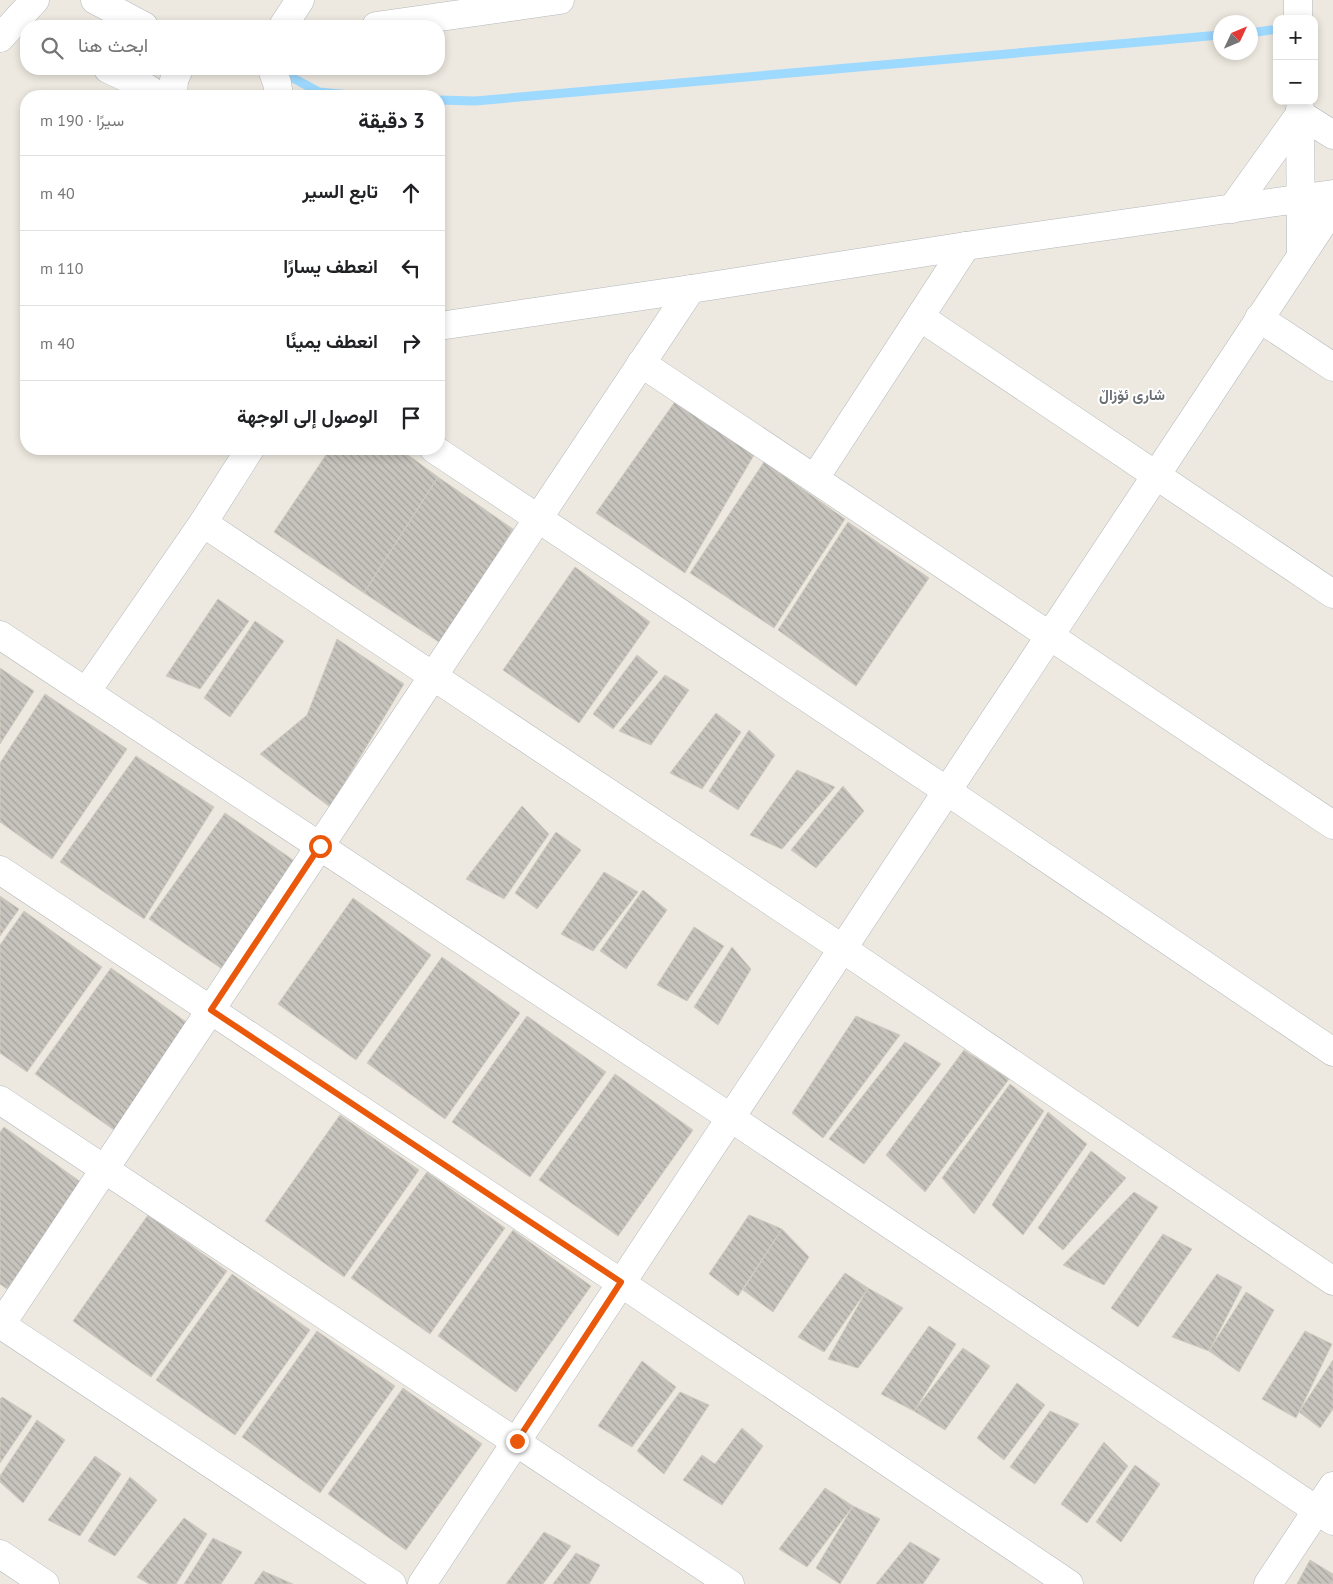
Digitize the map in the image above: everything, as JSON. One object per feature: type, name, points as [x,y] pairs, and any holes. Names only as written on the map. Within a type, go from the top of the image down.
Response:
[{"type":"street","points":[[21,20],[35,0]]},
{"type":"street","points":[[95,0],[133,20]]},
{"type":"street","points":[[287,20],[300,0]]},
{"type":"street","points":[[409,20],[487,6],[560,0]]},
{"type":"street","points":[[1298,0],[1298,15]]},
{"type":"street","points":[[121,75],[150,90]]},
{"type":"street","points":[[173,90],[176,75]]},
{"type":"street","points":[[274,75],[278,90]]},
{"type":"street","points":[[1300,108],[1333,135]]},
{"type":"street","points":[[1300,108],[1301,255]]},
{"type":"street","points":[[1232,209],[1300,108]]},
{"type":"street","points":[[445,325],[691,290],[966,246],[1333,194]]},
{"type":"street","points":[[422,1584],[1333,208]]},
{"type":"street","points":[[815,478],[966,246]]},
{"type":"street","points":[[392,1584],[0,1325],[691,290]]},
{"type":"street","points":[[920,317],[1333,594]]},
{"type":"street","points":[[1259,318],[1333,368]]},
{"type":"street","points":[[642,363],[1333,825]]},
{"type":"street","points":[[86,692],[203,523],[246,455]]},
{"type":"street","points":[[443,455],[947,791],[1333,1052]]},
{"type":"street","points":[[203,523],[842,949],[1333,1281]]},
{"type":"street","points":[[0,635],[731,1118],[1325,1515]]},
{"type":"street","points":[[0,870],[621,1282],[1069,1584]]},
{"type":"street","points":[[0,1100],[730,1584]]},
{"type":"street","points":[[1268,1584],[1325,1515],[1333,1486]]},
{"type":"street","points":[[0,1554],[45,1584]]},
{"type":"building","points":[[679,396],[754,455],[685,573],[596,513]]},
{"type":"building","points":[[326,455],[408,455],[438,477],[364,593],[274,532]]},
{"type":"building","points":[[764,462],[845,519],[774,628],[690,573]]},
{"type":"building","points":[[438,477],[513,529],[442,644],[364,593]]},
{"type":"building","points":[[848,522],[929,578],[856,686],[778,630]]},
{"type":"building","points":[[575,567],[650,622],[579,723],[503,670]]},
{"type":"building","points":[[218,599],[249,621],[200,689],[166,676]]},
{"type":"building","points":[[255,621],[284,641],[230,717],[204,698]]},
{"type":"building","points":[[337,639],[404,684],[330,807],[260,754],[307,715]]},
{"type":"building","points":[[637,655],[658,672],[613,729],[593,714]]},
{"type":"building","points":[[0,668],[34,691],[0,744]]},
{"type":"building","points":[[665,675],[689,690],[651,745],[619,731]]},
{"type":"building","points":[[45,694],[127,749],[52,859],[0,822],[0,763]]},
{"type":"building","points":[[716,713],[741,732],[702,789],[670,773]]},
{"type":"building","points":[[749,730],[775,755],[738,810],[709,791]]},
{"type":"building","points":[[136,756],[214,807],[144,919],[60,862]]},
{"type":"building","points":[[797,770],[835,787],[782,849],[750,835]]},
{"type":"building","points":[[843,786],[864,811],[816,868],[791,850]]},
{"type":"building","points":[[522,806],[549,834],[504,899],[466,879]]},
{"type":"building","points":[[225,813],[296,862],[228,973],[149,919]]},
{"type":"building","points":[[556,832],[581,850],[537,909],[515,893]]},
{"type":"building","points":[[604,872],[638,892],[593,951],[561,934]]},
{"type":"building","points":[[643,890],[667,910],[626,969],[600,951]]},
{"type":"building","points":[[0,896],[19,909],[0,936]]},
{"type":"building","points":[[353,898],[431,955],[356,1060],[278,1004]]},
{"type":"building","points":[[24,911],[102,967],[27,1072],[0,1053],[0,945]]},
{"type":"building","points":[[694,927],[724,946],[687,1001],[657,985]]},
{"type":"building","points":[[732,947],[751,969],[718,1025],[694,1007]]},
{"type":"building","points":[[442,957],[520,1013],[445,1119],[367,1063]]},
{"type":"building","points":[[111,968],[189,1024],[114,1130],[35,1074]]},
{"type":"building","points":[[527,1016],[606,1072],[530,1177],[452,1122]]},
{"type":"building","points":[[856,1016],[900,1035],[823,1138],[792,1113]]},
{"type":"building","points":[[905,1042],[941,1064],[864,1164],[829,1139]]},
{"type":"building","points":[[964,1050],[1009,1079],[925,1192],[886,1155]]},
{"type":"building","points":[[615,1074],[693,1130],[618,1236],[539,1180]]},
{"type":"building","points":[[1010,1084],[1044,1111],[974,1214],[942,1178]]},
{"type":"building","points":[[1048,1112],[1087,1144],[1023,1235],[992,1205]]},
{"type":"building","points":[[340,1115],[419,1170],[344,1277],[265,1221]]},
{"type":"building","points":[[4,1127],[82,1183],[7,1289],[0,1284],[0,1132]]},
{"type":"building","points":[[1091,1151],[1126,1178],[1063,1250],[1038,1228]]},
{"type":"building","points":[[427,1172],[505,1228],[430,1334],[351,1278]]},
{"type":"building","points":[[1134,1192],[1158,1207],[1104,1285],[1063,1265]]},
{"type":"building","points":[[148,1215],[227,1271],[151,1377],[73,1321]]},
{"type":"building","points":[[749,1215],[782,1229],[738,1296],[709,1274]]},
{"type":"building","points":[[782,1229],[809,1257],[773,1312],[743,1290]]},
{"type":"building","points":[[513,1230],[591,1286],[516,1392],[438,1336]]},
{"type":"building","points":[[1163,1234],[1192,1249],[1138,1327],[1111,1308]]},
{"type":"building","points":[[845,1273],[868,1288],[824,1352],[798,1337]]},
{"type":"building","points":[[232,1274],[310,1330],[235,1435],[156,1380]]},
{"type":"building","points":[[1217,1274],[1242,1287],[1209,1351],[1172,1337]]},
{"type":"building","points":[[868,1288],[903,1308],[858,1368],[828,1359]]},
{"type":"building","points":[[1246,1292],[1274,1310],[1239,1372],[1209,1351]]},
{"type":"building","points":[[929,1326],[956,1344],[914,1411],[881,1394]]},
{"type":"building","points":[[317,1331],[395,1386],[320,1493],[242,1437]]},
{"type":"building","points":[[1305,1331],[1332,1344],[1296,1418],[1262,1399]]},
{"type":"building","points":[[963,1348],[990,1366],[945,1430],[914,1411]]},
{"type":"building","points":[[1333,1360],[1333,1409],[1320,1428],[1299,1412]]},
{"type":"building","points":[[642,1361],[676,1387],[632,1447],[598,1426]]},
{"type":"building","points":[[1017,1383],[1045,1405],[1004,1460],[977,1438]]},
{"type":"building","points":[[403,1388],[482,1444],[406,1550],[328,1494]]},
{"type":"building","points":[[680,1392],[709,1405],[664,1474],[637,1451]]},
{"type":"building","points":[[2,1397],[32,1416],[0,1463],[0,1399]]},
{"type":"building","points":[[1050,1411],[1079,1424],[1035,1484],[1010,1467]]},
{"type":"building","points":[[37,1420],[65,1440],[23,1503],[0,1482],[0,1476]]},
{"type":"building","points":[[742,1428],[763,1446],[722,1505],[683,1480],[702,1455],[715,1464]]},
{"type":"building","points":[[1104,1442],[1128,1466],[1087,1523],[1061,1504]]},
{"type":"building","points":[[95,1456],[121,1474],[80,1536],[48,1520]]},
{"type":"building","points":[[1135,1465],[1160,1484],[1121,1542],[1096,1522]]},
{"type":"building","points":[[130,1477],[157,1500],[115,1556],[88,1541]]},
{"type":"building","points":[[825,1488],[853,1506],[807,1567],[779,1549]]},
{"type":"building","points":[[853,1506],[880,1519],[840,1584],[816,1568]]},
{"type":"building","points":[[184,1518],[207,1534],[176,1584],[149,1584],[137,1577]]},
{"type":"building","points":[[544,1532],[571,1546],[543,1584],[506,1584]]},
{"type":"building","points":[[213,1538],[242,1552],[221,1584],[184,1584]]},
{"type":"building","points":[[910,1542],[940,1559],[923,1584],[876,1584]]},
{"type":"building","points":[[576,1553],[600,1565],[589,1584],[553,1584]]},
{"type":"building","points":[[1310,1560],[1333,1574],[1333,1584],[1297,1584]]},
{"type":"building","points":[[263,1571],[293,1584],[254,1584]]},
{"type":"waterway","points":[[1258,32],[1271,30]]},
{"type":"waterway","points":[[445,100],[475,101],[1213,36]]},
{"type":"waterway","points":[[291,77],[315,90]]},
{"type":"district","name":"شاری ئۆزاڵ","points":[[1132,394]]},
{"type":"route","points":[[320,846],[211,1010],[621,1282],[517,1441]]}]
